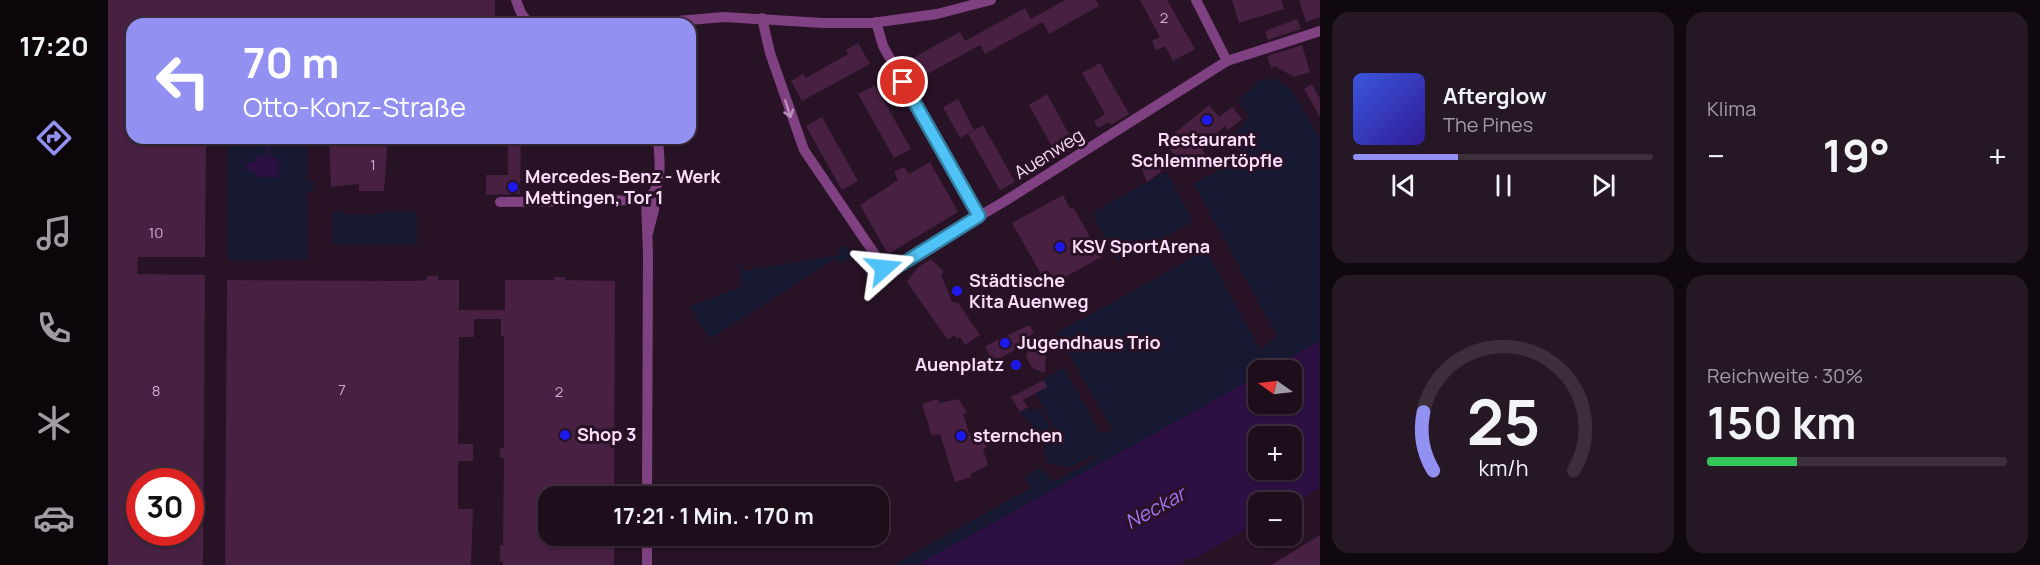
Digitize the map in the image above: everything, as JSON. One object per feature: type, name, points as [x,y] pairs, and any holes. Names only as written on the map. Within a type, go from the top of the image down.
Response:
[{"type":"street","points":[[516,0],[525,18]]},
{"type":"street","points":[[696,19],[762,18],[806,23],[876,22],[937,14],[992,0]]},
{"type":"street","points":[[1196,0],[1227,61]]},
{"type":"street","name":"Auenweg","points":[[762,18],[770,53],[804,150],[822,180],[886,269],[897,267],[1227,61],[1320,31]]},
{"type":"street","points":[[876,22],[883,46],[979,216]]},
{"type":"street","points":[[647,486],[648,233],[645,222],[650,197],[659,180],[658,144]]},
{"type":"street","points":[[500,202],[650,197]]},
{"type":"street","points":[[647,546],[647,565]]},
{"type":"shaded area","points":[[1274,78],[1291,89],[1320,138],[1320,341],[1286,360],[1248,360],[1248,382],[1232,391],[917,565],[892,565],[1031,488],[1025,478],[1038,468],[1046,473],[1053,482],[1096,458],[1095,454],[1068,468],[1048,463],[1046,459],[1046,445],[1056,430],[1032,386],[1064,368],[1100,433],[1113,431],[1057,333],[1206,250],[1260,350],[1277,336],[1194,184],[1244,156],[1233,134],[1250,117],[1238,102],[1260,80]]},
{"type":"shaded area","points":[[227,144],[307,144],[306,181],[314,182],[313,191],[306,192],[307,259],[227,260]]},
{"type":"shaded area","points":[[1166,172],[1193,221],[1119,262],[1092,213]]},
{"type":"shaded area","points":[[333,211],[342,211],[343,214],[374,215],[388,211],[415,212],[417,214],[417,244],[335,244],[332,240]]},
{"type":"shaded area","points":[[845,246],[851,257],[839,264],[836,258],[710,339],[690,307],[743,286],[737,263],[740,263],[742,271],[839,255],[839,247]]},
{"type":"shaded area","points":[[1028,407],[1031,412],[1040,408],[1051,429],[1043,437],[1020,412]]},
{"type":"water","points":[[257,157],[278,157],[279,177],[257,177],[256,172],[247,171],[246,164],[256,161]]},
{"type":"water","name":"Neckar","points":[[1320,341],[1320,488],[1302,498],[1302,492],[1248,492],[1248,529],[1193,559],[1186,558],[1182,565],[917,565],[1248,382],[1248,414],[1302,414],[1302,360],[1286,360]]},
{"type":"building","points":[[108,0],[495,0],[495,18],[126,18],[126,144],[206,144],[205,257],[138,257],[137,274],[205,275],[204,468],[126,468],[126,546],[203,546],[203,565],[108,565]]},
{"type":"building","points":[[1065,0],[1096,0],[1099,6],[1049,34],[1043,22],[985,54],[980,45],[920,78],[909,60],[960,32],[965,41],[1025,8],[1031,19]]},
{"type":"building","points":[[1140,0],[1167,0],[1195,49],[1173,61],[1165,46],[1156,50],[1152,41],[1160,37]]},
{"type":"building","points":[[1232,0],[1281,0],[1284,9],[1239,23]]},
{"type":"building","points":[[1299,0],[1320,0],[1320,17],[1306,22]]},
{"type":"building","points":[[1297,19],[1301,29],[1268,40],[1265,31]]},
{"type":"building","points":[[858,43],[870,64],[802,101],[791,81],[803,74],[806,78],[848,54],[846,50]]},
{"type":"building","points":[[1302,45],[1310,72],[1294,77],[1275,66],[1271,68],[1267,56]]},
{"type":"building","points":[[1100,63],[1129,114],[1111,125],[1109,122],[1098,128],[1094,121],[1105,114],[1082,73]]},
{"type":"building","points":[[1312,84],[1320,99],[1320,117],[1304,89]]},
{"type":"building","points":[[875,85],[911,149],[894,158],[858,94]]},
{"type":"building","points":[[1047,94],[1076,147],[1058,157],[1029,105]]},
{"type":"building","points":[[958,99],[974,130],[960,138],[943,107]]},
{"type":"building","points":[[1209,105],[1219,117],[1232,107],[1242,119],[1228,130],[1225,126],[1211,138],[1213,141],[1202,150],[1205,153],[1186,169],[1164,142]]},
{"type":"building","points":[[822,117],[858,181],[842,190],[806,126]]},
{"type":"building","points":[[983,125],[1015,182],[1000,190],[968,134]]},
{"type":"building","points":[[329,144],[388,144],[384,191],[359,191],[359,184],[331,187]]},
{"type":"building","points":[[393,144],[426,144],[426,146]]},
{"type":"building","points":[[508,144],[521,144],[520,194],[486,195],[486,175],[508,175]]},
{"type":"building","points":[[1155,153],[1164,169],[1147,182],[1139,162]]},
{"type":"building","points":[[930,162],[958,212],[888,254],[860,205],[898,180],[894,172],[904,167],[909,174]]},
{"type":"building","name":"KSV SportArena","points":[[1063,195],[1070,209],[1073,207],[1101,257],[1060,280],[1062,283],[1050,290],[1012,223]]},
{"type":"building","name":"Städtische Kita Auenweg","points":[[931,259],[944,272],[941,275],[952,302],[958,303],[980,335],[965,345],[960,337],[957,339],[954,335],[948,340],[907,282],[918,267]]},
{"type":"building","points":[[427,276],[438,276],[438,280],[459,280],[459,310],[505,310],[505,280],[554,280],[554,277],[565,277],[565,280],[615,281],[614,486],[538,486],[538,546],[614,546],[614,565],[503,565],[503,561],[500,561],[500,545],[503,545],[504,458],[500,458],[500,448],[504,448],[504,336],[501,336],[501,319],[474,319],[474,337],[459,337],[458,444],[473,444],[473,461],[458,461],[458,509],[473,509],[471,565],[225,565],[227,280],[427,280]]},
{"type":"building","name":"Jugendhaus Trio","points":[[1029,325],[1034,333],[1024,339],[1029,342],[1000,358],[991,359],[985,346]]},
{"type":"building","points":[[1030,343],[1046,353],[1045,373],[1032,368],[1026,356]]},
{"type":"building","points":[[1044,380],[1047,387],[1023,400],[1028,407],[1020,412],[1011,397]]},
{"type":"building","name":"sternchen","points":[[937,399],[939,403],[958,399],[967,412],[963,414],[970,436],[978,434],[981,441],[984,439],[987,447],[983,449],[988,465],[970,474],[971,477],[955,482],[940,434],[932,436],[922,404]]},
{"type":"building","points":[[1320,535],[1320,565],[1271,565]]},
{"type":"waterway","points":[[268,144],[268,157]]},
{"type":"place","name":"Restaurant Schlemmertöpfle","points":[[1207,120]]},
{"type":"place","name":"Mercedes-Benz - Werk Mettingen, Tor 1","points":[[513,187]]},
{"type":"place","name":"KSV SportArena","points":[[1060,247]]},
{"type":"place","name":"Städtische Kita Auenweg","points":[[957,291]]},
{"type":"place","name":"Jugendhaus Trio","points":[[1005,343]]},
{"type":"place","name":"Auenplatz","points":[[1016,365]]},
{"type":"place","name":"Shop 3","points":[[565,435]]},
{"type":"place","name":"sternchen","points":[[961,436]]},
{"type":"route","points":[[884,268],[889,270],[897,267],[979,216],[903,82]]}]
